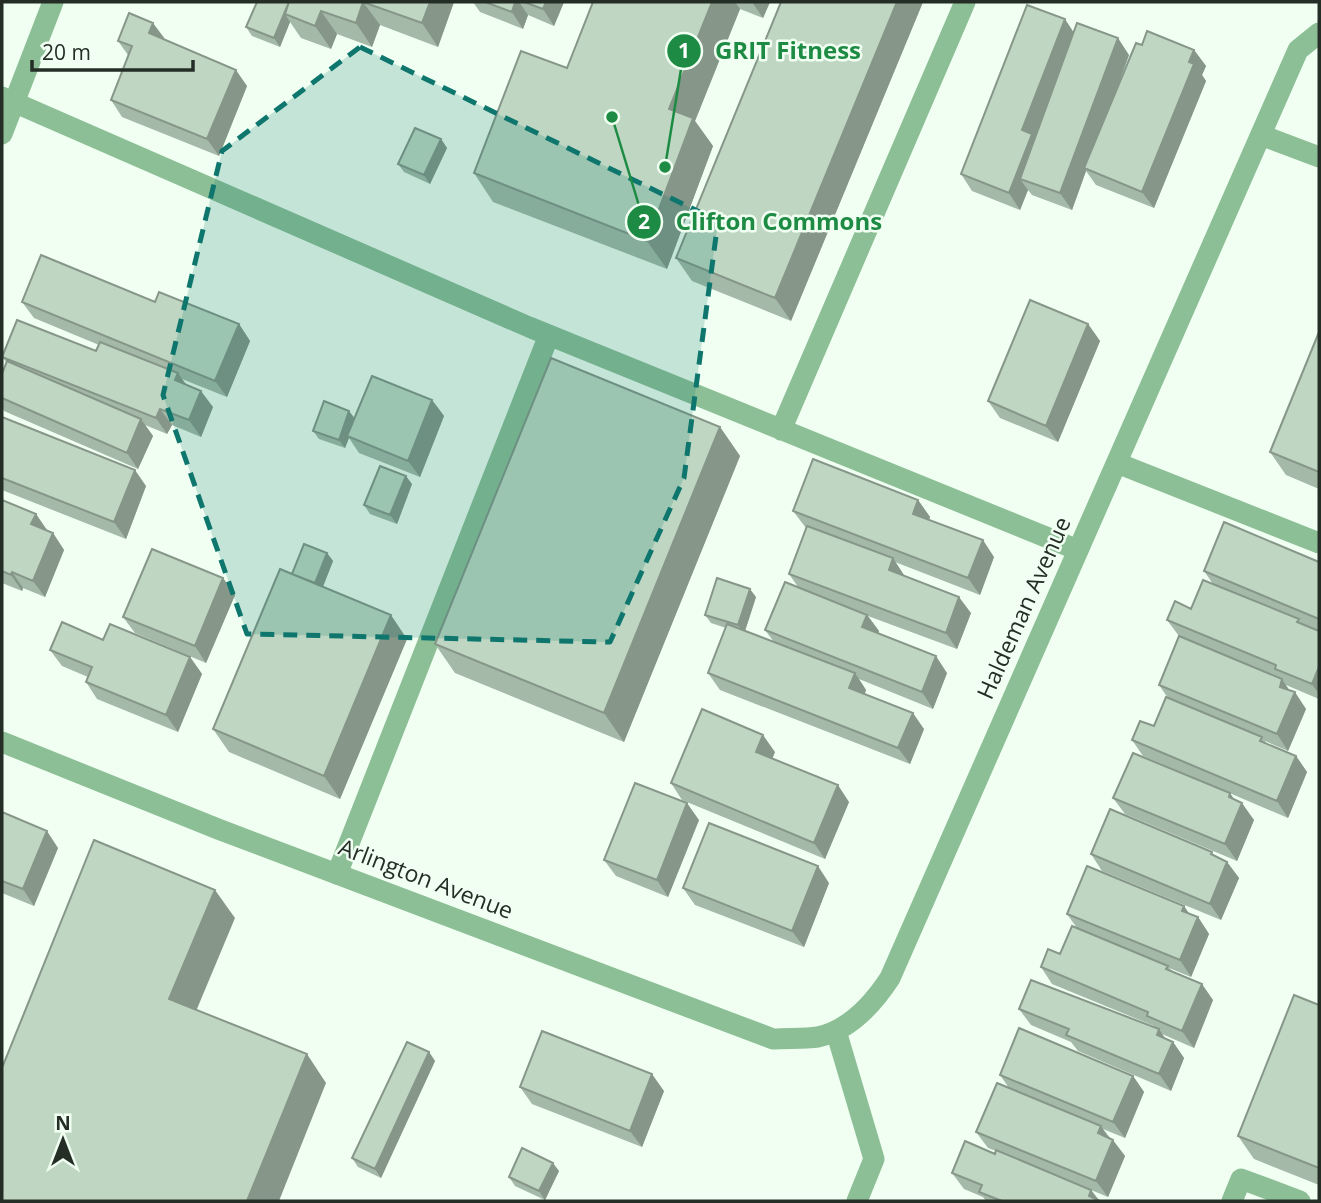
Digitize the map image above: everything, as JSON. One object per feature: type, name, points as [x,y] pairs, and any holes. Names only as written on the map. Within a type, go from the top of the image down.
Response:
[{"type":"street","points":[[2,134],[8,100],[53,2]]},
{"type":"street","points":[[780,430],[965,2]]},
{"type":"street","name":"Haldeman Avenue","points":[[836,1031],[873,1004],[890,978],[1298,50],[1319,33]]},
{"type":"street","points":[[8,100],[549,335],[1078,550]]},
{"type":"street","points":[[1261,135],[1319,157]]},
{"type":"street","points":[[337,874],[549,335]]},
{"type":"street","points":[[1117,463],[1319,543]]},
{"type":"street","name":"Arlington Avenue","points":[[2,742],[337,874],[774,1039],[817,1037],[836,1031]]},
{"type":"street","points":[[836,1031],[874,1159],[857,1201]]},
{"type":"street","points":[[1232,1201],[1241,1178],[1300,1201]]},
{"type":"highlighted area","points":[[360,47],[718,221],[684,478],[610,642],[247,634],[163,395],[222,151]]},
{"type":"building","points":[[257,2],[289,2],[274,38],[246,27]]},
{"type":"building","points":[[289,2],[363,2],[356,23],[321,11],[315,26],[285,14]]},
{"type":"building","points":[[363,2],[430,2],[422,23]]},
{"type":"building","points":[[485,2],[515,2],[512,12]]},
{"type":"building","points":[[524,2],[546,2],[543,9]]},
{"type":"building","points":[[593,2],[712,2],[669,109],[693,118],[647,241],[474,173],[521,51],[567,68]]},
{"type":"building","points":[[781,2],[897,2],[775,298],[676,258]]},
{"type":"building","points":[[1027,5],[1065,19],[1022,130],[1032,134],[1009,193],[961,174]]},
{"type":"building","points":[[129,13],[153,23],[149,33],[236,70],[207,139],[111,100],[132,46],[118,41]]},
{"type":"building","points":[[1077,23],[1118,38],[1060,193],[1020,179]]},
{"type":"building","points":[[1147,31],[1194,50],[1189,62],[1194,64],[1142,192],[1084,168],[1136,43],[1142,45]]},
{"type":"building","points":[[415,128],[441,139],[424,175],[398,164]]},
{"type":"building","points":[[41,255],[155,302],[159,292],[239,324],[215,381],[22,302]]},
{"type":"building","points":[[1030,300],[1088,324],[1046,426],[988,401]]},
{"type":"building","points":[[17,320],[96,351],[100,342],[178,373],[175,380],[201,391],[189,420],[160,409],[156,418],[2,357]]},
{"type":"building","points":[[1319,332],[1319,472],[1270,452]]},
{"type":"building","points":[[551,358],[720,427],[604,713],[435,644]]},
{"type":"building","points":[[7,361],[141,419],[127,453],[2,398],[2,374]]},
{"type":"building","points":[[372,376],[432,400],[408,461],[347,436]]},
{"type":"building","points":[[324,401],[349,411],[339,440],[313,431]]},
{"type":"building","points":[[2,417],[135,470],[114,522],[2,478]]},
{"type":"building","points":[[813,459],[918,500],[913,514],[983,540],[968,578],[793,511]]},
{"type":"building","points":[[380,466],[406,476],[390,515],[364,505]]},
{"type":"building","points":[[2,500],[36,514],[31,524],[53,533],[33,581],[12,572],[11,575],[2,571]]},
{"type":"building","points":[[1224,522],[1319,562],[1319,619],[1204,571]]},
{"type":"building","points":[[807,526],[893,558],[889,570],[959,597],[946,633],[789,574]]},
{"type":"building","points":[[304,544],[327,553],[315,583],[292,574]]},
{"type":"building","points":[[152,549],[223,578],[195,646],[123,617]]},
{"type":"building","points":[[280,569],[391,615],[324,776],[213,729]]},
{"type":"building","points":[[717,578],[750,589],[738,625],[705,615]]},
{"type":"building","points":[[1203,580],[1299,619],[1297,622],[1319,631],[1319,667],[1312,684],[1275,669],[1276,665],[1167,620],[1175,601],[1191,609]]},
{"type":"building","points":[[785,582],[867,615],[862,627],[936,656],[922,692],[765,630]]},
{"type":"building","points":[[62,622],[103,640],[110,624],[190,657],[166,715],[86,682],[92,667],[50,650]]},
{"type":"building","points":[[727,624],[855,673],[849,688],[913,713],[898,748],[708,673]]},
{"type":"building","points":[[1179,636],[1282,679],[1280,687],[1295,692],[1277,734],[1159,685]]},
{"type":"building","points":[[1166,697],[1262,737],[1260,741],[1296,756],[1277,801],[1132,740],[1140,721],[1154,726]]},
{"type":"building","points":[[702,709],[763,735],[756,752],[838,785],[814,843],[671,783]]},
{"type":"building","points":[[1133,753],[1230,793],[1229,797],[1242,803],[1225,844],[1113,798]]},
{"type":"building","points":[[635,783],[687,803],[657,880],[604,860]]},
{"type":"building","points":[[1110,809],[1212,852],[1211,854],[1227,862],[1210,904],[1091,854]]},
{"type":"building","points":[[2,812],[47,831],[23,889],[2,881]]},
{"type":"building","points":[[709,823],[818,866],[792,931],[683,888]]},
{"type":"building","points":[[94,840],[215,890],[169,999],[307,1054],[247,1201],[2,1201],[2,1068]]},
{"type":"building","points":[[1087,866],[1184,906],[1182,911],[1198,917],[1180,960],[1067,914]]},
{"type":"building","points":[[1072,926],[1168,966],[1166,969],[1202,984],[1182,1031],[1147,1016],[1148,1012],[1041,967],[1048,949],[1060,954]]},
{"type":"building","points":[[1031,980],[1159,1029],[1157,1035],[1173,1042],[1159,1074],[1066,1035],[1069,1029],[1019,1009]]},
{"type":"building","points":[[1294,995],[1319,1005],[1319,1168],[1238,1136]]},
{"type":"building","points":[[1019,1028],[1133,1076],[1113,1122],[1000,1075]]},
{"type":"building","points":[[542,1031],[652,1074],[630,1131],[520,1087]]},
{"type":"building","points":[[407,1042],[429,1052],[375,1169],[352,1158]]},
{"type":"building","points":[[997,1083],[1101,1126],[1098,1133],[1113,1140],[1096,1181],[976,1132]]},
{"type":"building","points":[[965,1141],[995,1154],[996,1150],[1091,1190],[1089,1196],[1100,1201],[1002,1201],[979,1192],[982,1185],[952,1173]]},
{"type":"building","points":[[522,1148],[553,1163],[539,1191],[509,1177]]},
{"type":"place","name":"Clifton Commons","points":[[612,117]]},
{"type":"place","name":"GRIT Fitness","points":[[665,167]]}]
